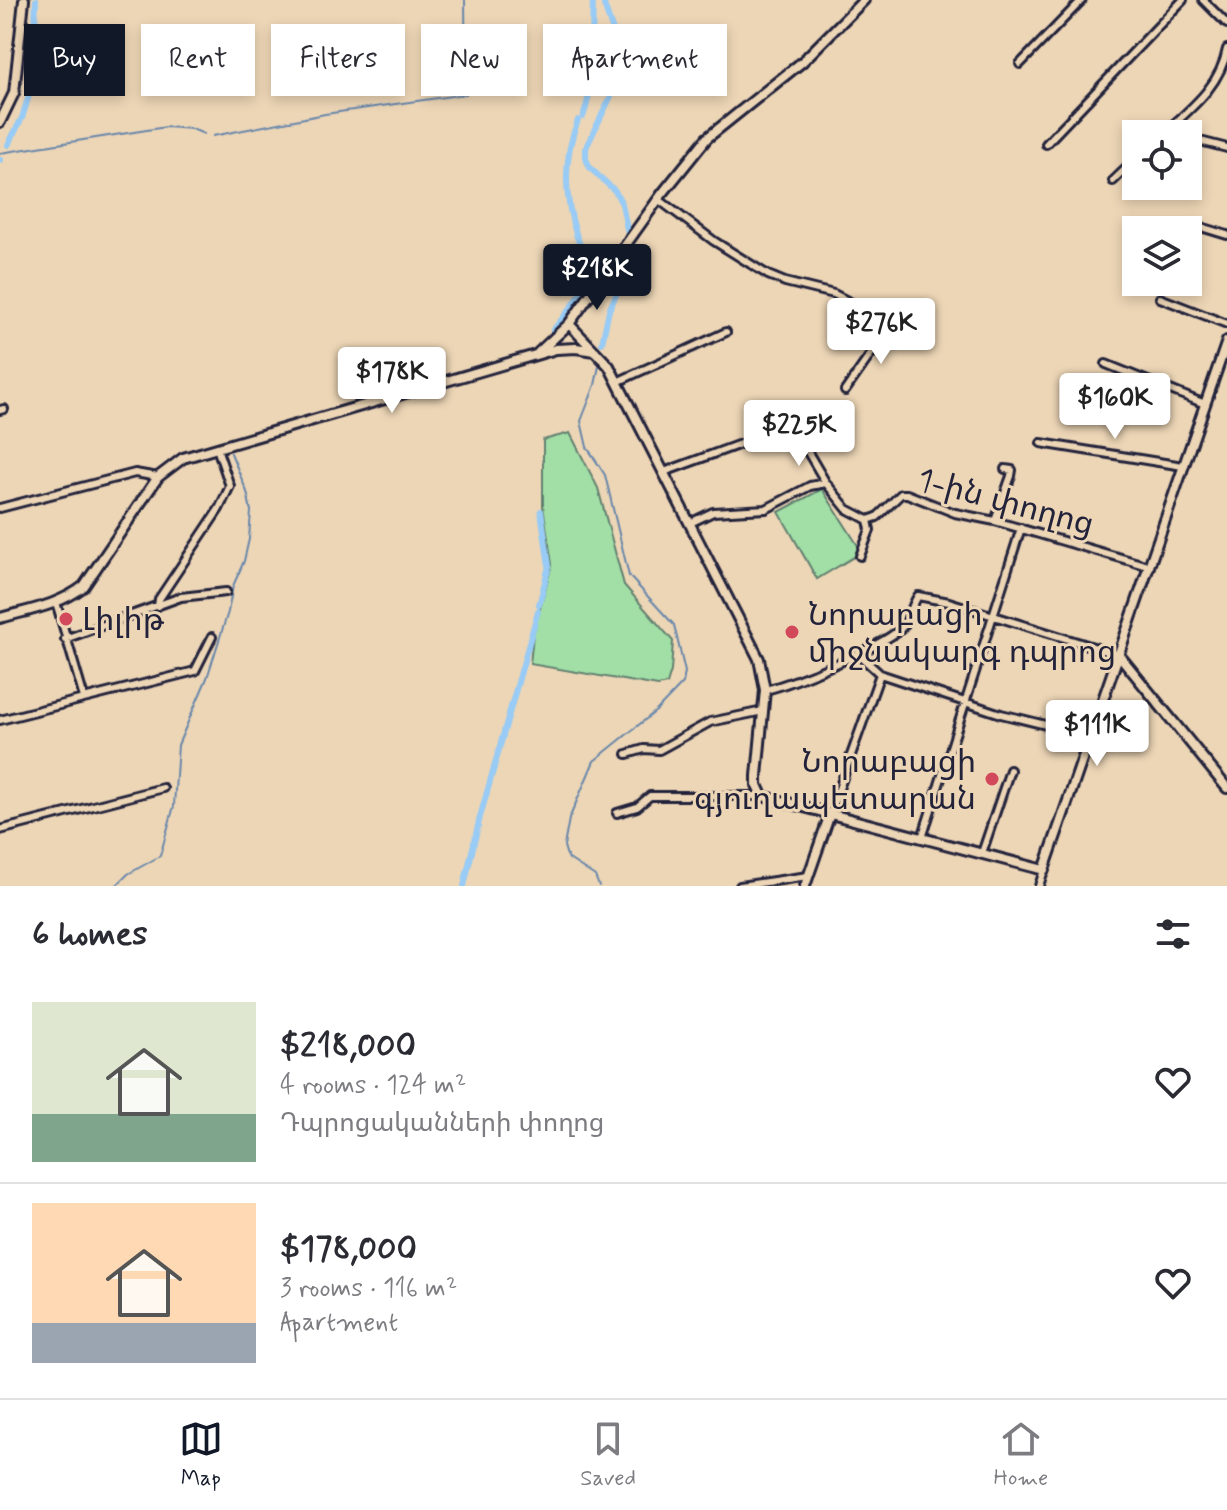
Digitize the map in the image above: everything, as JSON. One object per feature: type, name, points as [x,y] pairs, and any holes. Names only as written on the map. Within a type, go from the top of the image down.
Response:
[{"type":"main road","points":[[0,122],[14,93],[24,0]]},
{"type":"main road","points":[[535,355],[569,324],[658,199],[707,138],[802,62],[864,0]]},
{"type":"main road","points":[[569,324],[609,366],[759,659],[765,690],[757,776],[762,796],[1044,870],[1226,348]]},
{"type":"main road","points":[[0,618],[72,596],[84,586],[158,477],[183,458],[556,349],[596,351]]},
{"type":"main road","points":[[1119,655],[1227,788]]},
{"type":"main road","points":[[806,881],[830,814]]},
{"type":"street","points":[[1020,64],[1082,0]]},
{"type":"street","points":[[1046,144],[1183,0]]},
{"type":"street","points":[[1203,0],[1227,24]]},
{"type":"street","points":[[1178,120],[1208,92],[1226,64],[1227,49]]},
{"type":"street","points":[[1202,142],[1227,148]]},
{"type":"street","points":[[1113,181],[1122,172]]},
{"type":"street","points":[[658,199],[714,241],[768,275],[834,294],[892,324],[845,391]]},
{"type":"street","points":[[1202,227],[1227,235]]},
{"type":"street","points":[[1160,298],[1227,324]]},
{"type":"street","points":[[617,382],[726,332]]},
{"type":"street","points":[[1106,364],[1205,404]]},
{"type":"street","points":[[664,472],[795,424]]},
{"type":"street","points":[[799,437],[826,483],[847,509],[868,520],[870,530],[860,556]]},
{"type":"street","points":[[1041,443],[1183,466]]},
{"type":"street","points":[[158,606],[159,599],[198,542],[230,486],[217,448]]},
{"type":"street","points":[[995,521],[1011,476],[1012,470],[1005,469]]},
{"type":"street","points":[[0,508],[135,473],[158,477]]},
{"type":"street","points":[[690,523],[713,512],[766,509],[802,490],[826,483]]},
{"type":"street","name":"1-ին փողոց","points":[[868,520],[877,517],[901,494],[907,494],[955,513],[1021,528],[1148,566]]},
{"type":"street","points":[[922,838],[1021,528]]},
{"type":"street","points":[[65,639],[181,597],[226,592]]},
{"type":"street","points":[[765,690],[822,670],[904,626],[918,596],[949,602],[1119,655]]},
{"type":"street","points":[[56,602],[84,698]]},
{"type":"street","points":[[0,720],[195,671],[212,637]]},
{"type":"street","points":[[857,653],[880,674],[964,703],[1091,736]]},
{"type":"street","points":[[830,814],[880,674]]},
{"type":"street","points":[[627,754],[644,749],[659,750],[710,722],[763,711]]},
{"type":"street","points":[[982,853],[1010,770]]},
{"type":"street","points":[[0,830],[163,788]]},
{"type":"street","points":[[617,813],[637,807],[650,796],[762,796]]},
{"type":"street","points":[[1039,886],[1044,870]]},
{"type":"street","points":[[740,886],[806,881]]},
{"type":"green space","points":[[570,433],[598,488],[624,585],[673,641],[667,684],[658,686],[530,664],[533,635],[552,564],[543,506],[543,440]]},
{"type":"green space","points":[[822,489],[862,552],[817,579],[779,512]]},
{"type":"waterway","points":[[8,145],[22,118],[33,82],[36,0]]},
{"type":"waterway","points":[[213,136],[325,114],[466,94],[465,0]]},
{"type":"waterway","points":[[583,117],[591,75],[593,0]]},
{"type":"waterway","points":[[602,343],[609,310],[633,259],[622,204],[615,191],[590,168],[586,159],[586,148],[611,96],[605,78],[614,34],[604,5],[606,0]]},
{"type":"waterway","points":[[553,330],[578,298],[588,279],[587,262],[570,208],[567,178],[570,149],[578,120]]},
{"type":"waterway","points":[[0,153],[166,127],[192,129],[204,134]]},
{"type":"waterway","points":[[599,366],[581,421],[587,447],[605,475],[629,576],[674,625],[685,672],[683,683],[656,711],[594,761],[569,819],[564,846],[566,853],[569,859],[595,876],[599,886]]},
{"type":"waterway","points":[[116,886],[128,874],[160,856],[174,806],[178,745],[207,678],[233,586],[244,561],[251,511],[247,492],[231,453]]},
{"type":"waterway","points":[[539,605],[549,566],[541,511]]},
{"type":"waterway","points":[[464,886],[480,817],[538,611]]},
{"type":"place","name":"Լիլիթ","points":[[66,619]]},
{"type":"place","name":"Նորաբացի միջնակարգ դպրոց","points":[[792,632]]},
{"type":"place","name":"Նորաբացի գյուղապետարան","points":[[992,779]]}]
